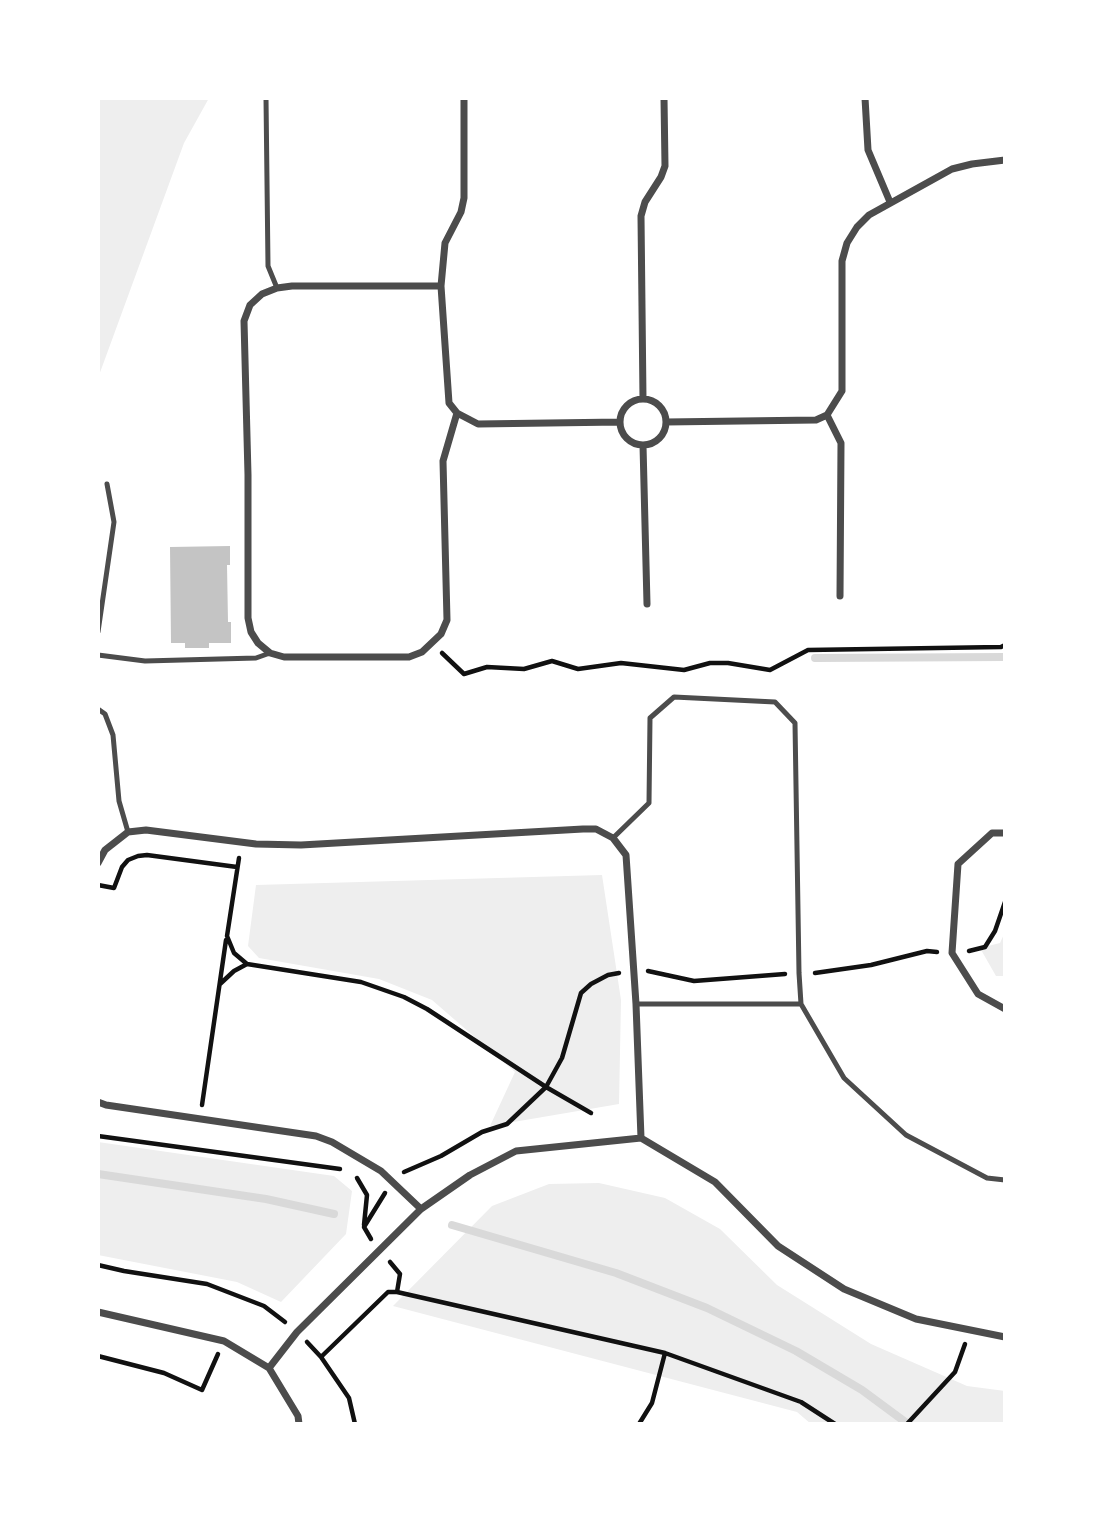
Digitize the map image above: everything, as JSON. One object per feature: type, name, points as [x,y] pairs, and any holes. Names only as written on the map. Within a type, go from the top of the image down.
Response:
[{"type":"street","points":[[464,98],[464,198],[461,212],[445,243],[442,286],[449,403],[457,413],[478,424],[620,422]]},
{"type":"street","points":[[643,399],[641,216],[645,202],[665,166],[664,98]]},
{"type":"street","points":[[864,98],[868,149],[890,202]]},
{"type":"street","points":[[666,422],[816,420],[827,415],[842,391],[842,261],[847,243],[856,228],[869,215],[890,202],[952,169],[1005,160]]},
{"type":"street","points":[[442,286],[292,286],[262,294],[250,305],[244,321],[248,618],[251,632],[258,643],[270,653],[284,657],[409,657],[422,652],[441,634],[447,620],[443,461],[457,413]]},
{"type":"street","points":[[643,399],[660,406],[666,422],[661,437],[653,443],[643,445],[627,439],[620,422],[626,407],[643,399]]},
{"type":"street","points":[[827,415],[841,443],[840,596]]},
{"type":"street","points":[[643,445],[647,604]]},
{"type":"street","points":[[98,863],[105,850],[128,832],[146,830],[242,842],[301,845],[596,829],[613,838],[626,855],[642,1138]]},
{"type":"street","points":[[1005,833],[992,833],[958,864],[952,953],[978,994],[1005,1009]]},
{"type":"street","points":[[98,1102],[316,1136],[332,1142],[381,1171],[421,1209]]},
{"type":"street","points":[[269,1368],[297,1332],[421,1209],[470,1175],[516,1151],[642,1138],[715,1182],[778,1246],[844,1289],[916,1319],[1005,1337]]},
{"type":"street","points":[[98,1312],[224,1341],[269,1368],[298,1416],[299,1424]]},
{"type":"lane","points":[[266,98],[268,266],[277,288]]},
{"type":"lane","points":[[98,632],[114,522],[107,484]]},
{"type":"lane","points":[[98,655],[159,660],[256,658],[270,653]]},
{"type":"lane","points":[[613,838],[649,803],[650,718],[674,697],[775,702],[795,723],[801,1004],[844,1078],[906,1135],[987,1178],[1005,1180]]},
{"type":"lane","points":[[98,709],[105,714],[113,735],[119,801],[128,832]]},
{"type":"lane","points":[[636,1004],[801,1004]]},
{"type":"path","points":[[432,643],[464,674],[487,667],[524,669],[552,661],[588,669],[621,663],[684,670],[710,663],[729,663],[770,670],[807,650],[1005,645]]},
{"type":"path","points":[[195,1149],[242,842]]},
{"type":"path","points":[[98,885],[114,888],[122,867],[128,860],[138,856],[237,867]]},
{"type":"path","points":[[227,936],[234,953],[247,964],[361,982],[404,997],[428,1009],[545,1087],[592,1113]]},
{"type":"path","points":[[219,986],[234,971],[247,964]]},
{"type":"path","points":[[98,1136],[337,1167],[356,1177],[367,1195],[363,1227]]},
{"type":"path","points":[[98,1265],[124,1272],[207,1284],[264,1306],[297,1332],[321,1357],[349,1398],[355,1424]]},
{"type":"path","points":[[321,1357],[388,1292],[665,1353],[800,1402],[835,1424]]},
{"type":"path","points":[[907,1424],[959,1365],[969,1330]]},
{"type":"path","points":[[98,1356],[164,1373],[202,1390],[224,1341]]},
{"type":"path","points":[[639,1424],[652,1403],[665,1353]]},
{"type":"shaded area","points":[[98,98],[209,98],[184,143],[98,378]]},
{"type":"shaded area","points":[[602,875],[621,1000],[619,1104],[490,1126],[515,1072],[432,1000],[379,979],[259,958],[248,946],[256,885]]},
{"type":"shaded area","points":[[1005,932],[1005,976],[996,976],[980,948],[1000,943]]},
{"type":"shaded area","points":[[98,1142],[334,1176],[352,1191],[346,1234],[281,1302],[237,1282],[98,1255]]},
{"type":"shaded area","points":[[599,1183],[665,1198],[720,1229],[777,1285],[871,1344],[967,1386],[1005,1391],[1005,1424],[811,1424],[797,1412],[393,1306],[492,1206],[549,1184]]},
{"type":"building","points":[[230,546],[230,565],[227,565],[231,643],[209,643],[209,648],[185,648],[185,643],[171,643],[170,547]]},
{"type":"waterway","points":[[815,658],[1005,657]]},
{"type":"waterway","points":[[98,1174],[266,1199],[334,1214]]},
{"type":"waterway","points":[[452,1225],[616,1273],[707,1308],[796,1351],[862,1390],[908,1424]]}]
